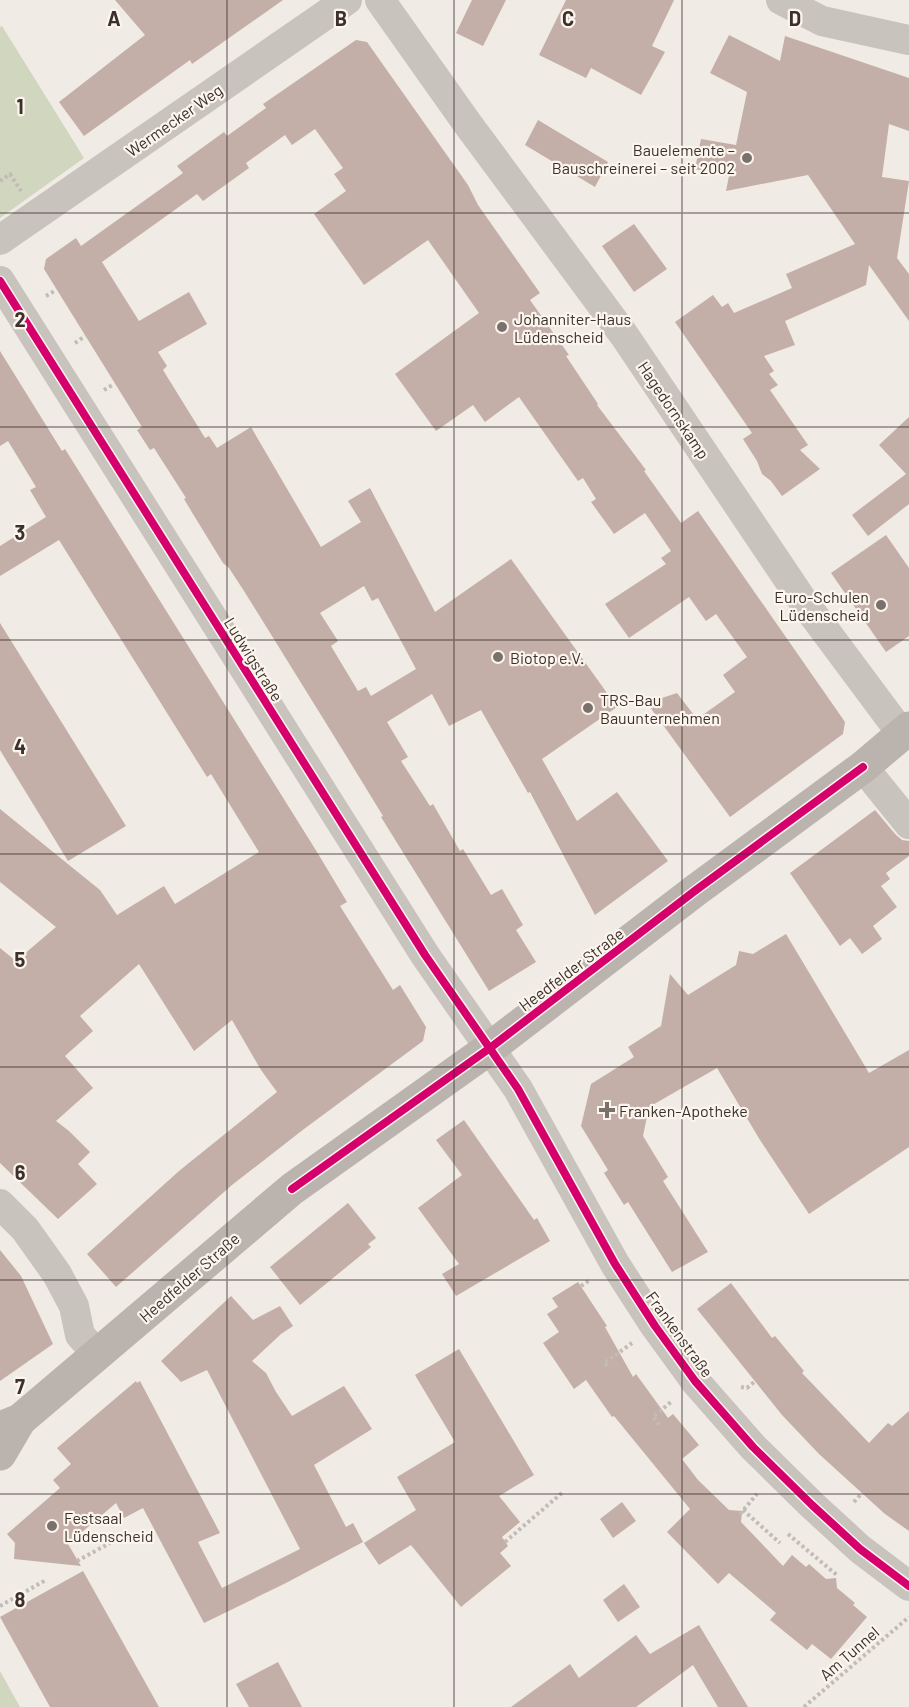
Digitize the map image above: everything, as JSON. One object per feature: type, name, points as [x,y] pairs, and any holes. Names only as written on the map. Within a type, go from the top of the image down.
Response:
[{"type":"main road","name":"Heedfelder Straße","points":[[0,1454],[10,1424],[98,1354],[292,1189],[490,1048],[696,890],[863,767],[905,731]]},
{"type":"street","name":"Wermecker Weg","points":[[0,240],[347,0]]},
{"type":"street","name":"Hagedornskamp","points":[[381,0],[467,123],[624,334],[803,601],[905,731]]},
{"type":"street","points":[[781,0],[822,21],[909,40]]},
{"type":"street","name":"Ludwigstraße","points":[[0,281],[425,955],[490,1048]]},
{"type":"street","points":[[863,767],[909,824]]},
{"type":"street","name":"Frankenstraße","points":[[490,1048],[532,1111],[615,1264],[655,1326],[695,1381],[753,1446],[812,1506],[860,1549],[909,1586]]},
{"type":"street","points":[[0,1204],[25,1229],[57,1274],[74,1306],[80,1335],[98,1354]]},
{"type":"path","points":[[0,181],[10,174],[16,183]]},
{"type":"path","points":[[505,1542],[563,1492]]},
{"type":"path","points":[[756,1496],[741,1512],[780,1543]]},
{"type":"path","points":[[788,1534],[838,1576],[834,1581]]},
{"type":"path","points":[[77,1561],[110,1543]]},
{"type":"path","points":[[0,1606],[45,1580]]},
{"type":"path","points":[[21,1594],[26,1603]]},
{"type":"green space","points":[[2,26],[84,158],[0,218],[0,27]]},
{"type":"green space","points":[[0,1671],[20,1707],[0,1707]]},
{"type":"building","points":[[115,0],[283,0],[192,64],[190,60],[84,136],[59,102],[145,35]]},
{"type":"building","points":[[472,0],[506,0],[483,46],[456,33]]},
{"type":"building","points":[[566,0],[674,0],[652,46],[665,52],[641,95],[591,68],[586,78],[539,55]]},
{"type":"building","points":[[729,35],[780,61],[785,36],[909,78],[909,131],[889,124],[882,177],[909,181],[897,258],[909,274],[909,321],[869,265],[866,285],[785,321],[795,345],[764,356],[774,371],[769,374],[778,385],[770,390],[808,445],[800,450],[820,469],[782,496],[771,481],[762,474],[757,461],[743,439],[752,433],[675,322],[713,295],[722,307],[728,303],[734,313],[792,288],[786,274],[855,244],[808,175],[726,191],[729,176],[695,169],[701,139],[736,145],[747,92],[710,73]]},
{"type":"building","points":[[356,40],[367,42],[468,185],[478,205],[540,293],[530,300],[569,355],[566,356],[597,405],[646,470],[644,471],[681,523],[698,511],[845,722],[843,734],[730,817],[647,703],[677,693],[697,719],[735,692],[723,675],[747,657],[716,614],[706,621],[689,597],[629,638],[605,604],[666,564],[661,558],[671,551],[645,513],[614,534],[591,502],[596,499],[583,478],[578,481],[519,397],[485,422],[473,405],[436,431],[395,374],[479,313],[428,240],[364,285],[314,214],[346,191],[334,174],[343,168],[315,129],[292,145],[285,135],[246,163],[249,168],[203,201],[197,194],[102,262],[139,321],[189,292],[207,324],[158,352],[167,366],[163,370],[205,438],[209,436],[217,448],[251,427],[321,547],[361,522],[348,501],[370,488],[435,612],[511,559],[617,707],[542,759],[577,821],[617,792],[668,861],[595,915],[530,792],[528,793],[481,710],[449,726],[432,694],[387,722],[408,757],[401,761],[430,806],[433,804],[460,851],[463,849],[491,895],[502,889],[523,925],[516,930],[536,962],[489,991],[244,591],[229,568],[223,563],[184,499],[186,498],[154,448],[150,450],[137,430],[142,427],[44,269],[46,259],[76,238],[81,246],[183,173],[177,166],[224,132],[227,136],[266,108],[263,104]],"holes":[[[364,586],[372,601],[378,598],[416,669],[371,696],[366,687],[358,691],[331,646],[338,641],[320,613]]]},
{"type":"building","points":[[538,120],[608,162],[595,187],[525,145]]},
{"type":"building","points":[[634,224],[667,269],[634,292],[602,246]]},
{"type":"building","points":[[0,351],[62,451],[65,449],[317,852],[347,902],[340,906],[393,990],[400,985],[426,1027],[423,1041],[232,1185],[116,1287],[87,1254],[179,1171],[277,1092],[261,1070],[232,1020],[194,1051],[139,964],[80,1016],[93,1031],[65,1056],[93,1088],[56,1121],[90,1152],[78,1164],[97,1184],[58,1219],[0,1163],[0,948],[16,961],[56,927],[0,882],[0,809],[100,890],[117,915],[164,886],[175,904],[259,852],[211,774],[207,777],[59,540],[0,576],[0,546],[46,517],[30,490],[36,487],[8,441],[0,446]]},
{"type":"building","points":[[909,417],[909,504],[868,536],[852,515],[906,474],[879,445]]},
{"type":"building","name":"Euro-Schulen Lüdenscheid","points":[[886,535],[909,568],[909,636],[886,652],[831,573]]},
{"type":"building","points":[[0,623],[126,826],[68,861],[0,750]]},
{"type":"building","points":[[875,810],[896,835],[902,840],[909,841],[909,856],[886,873],[890,879],[881,886],[897,907],[873,926],[882,939],[862,954],[850,938],[840,946],[790,873]]},
{"type":"building","points":[[786,934],[869,1073],[909,1050],[909,1147],[809,1214],[760,1140],[717,1068],[649,1107],[643,1136],[668,1177],[663,1181],[708,1252],[672,1272],[628,1202],[624,1205],[604,1173],[608,1170],[581,1126],[591,1084],[634,1057],[628,1047],[661,1026],[670,974],[688,995],[736,965],[739,951],[753,954]]},
{"type":"building","points":[[464,1120],[534,1220],[537,1218],[550,1241],[456,1296],[442,1274],[459,1264],[418,1208],[462,1175],[436,1140]]},
{"type":"building","points":[[348,1203],[376,1238],[368,1244],[371,1247],[300,1305],[270,1267]]},
{"type":"building","points":[[0,1250],[21,1276],[53,1344],[0,1381]]},
{"type":"building","points":[[578,1282],[607,1326],[605,1327],[633,1377],[636,1374],[668,1418],[673,1414],[699,1445],[682,1459],[698,1480],[729,1510],[742,1511],[741,1522],[783,1566],[792,1555],[806,1567],[809,1564],[826,1579],[836,1578],[837,1588],[867,1617],[831,1659],[812,1644],[807,1650],[770,1620],[776,1613],[729,1573],[718,1584],[667,1532],[690,1509],[614,1416],[612,1417],[586,1380],[574,1389],[543,1343],[559,1332],[547,1314],[558,1307],[552,1298]]},
{"type":"building","points":[[731,1283],[772,1338],[775,1336],[804,1371],[802,1373],[869,1443],[888,1423],[892,1426],[909,1411],[909,1531],[885,1514],[819,1454],[782,1415],[697,1309]]},
{"type":"building","points":[[231,1296],[253,1320],[280,1306],[293,1326],[252,1361],[266,1373],[292,1416],[344,1386],[372,1429],[314,1465],[346,1527],[353,1523],[363,1542],[204,1623],[143,1508],[124,1518],[116,1503],[68,1544],[81,1566],[14,1559],[15,1543],[7,1534],[60,1488],[53,1480],[71,1464],[57,1448],[136,1381],[137,1383],[140,1381],[220,1533],[198,1542],[222,1588],[300,1549],[207,1370],[181,1382],[161,1361]]},
{"type":"building","points":[[459,1349],[534,1475],[499,1496],[520,1522],[502,1537],[508,1546],[500,1553],[511,1566],[461,1607],[411,1545],[379,1565],[364,1543],[416,1510],[397,1477],[455,1442],[415,1375]]},
{"type":"building","points":[[622,1502],[636,1521],[613,1538],[600,1519]]},
{"type":"building","points":[[83,1571],[159,1707],[50,1707],[0,1617]]},
{"type":"building","points":[[624,1584],[640,1607],[618,1622],[603,1600]]},
{"type":"building","points":[[699,1625],[748,1707],[718,1707],[693,1665],[636,1707],[511,1707],[570,1664],[579,1678],[636,1635],[650,1654]]},
{"type":"building","points":[[278,1662],[302,1707],[249,1707],[236,1684]]},
{"type":"cycle path","points":[[0,281],[425,955],[518,1089],[615,1264],[655,1326],[695,1381],[753,1447],[860,1549],[909,1586]]},
{"type":"cycle path","points":[[292,1189],[490,1048],[696,890],[863,767]]},
{"type":"place","name":"Bauelemente – Bauschreinerei – seit 2002","points":[[747,158]]},
{"type":"place","name":"Johanniter-Haus Lüdenscheid","points":[[502,327]]},
{"type":"place","name":"Euro-Schulen Lüdenscheid","points":[[881,605]]},
{"type":"place","name":"Biotop e.V.","points":[[498,657]]},
{"type":"place","name":"TRS-Bau Bauunternehmen","points":[[588,708]]},
{"type":"place","name":"Franken-Apotheke","points":[[607,1110]]},
{"type":"place","name":"Festsaal Lüdenscheid","points":[[52,1526]]}]
